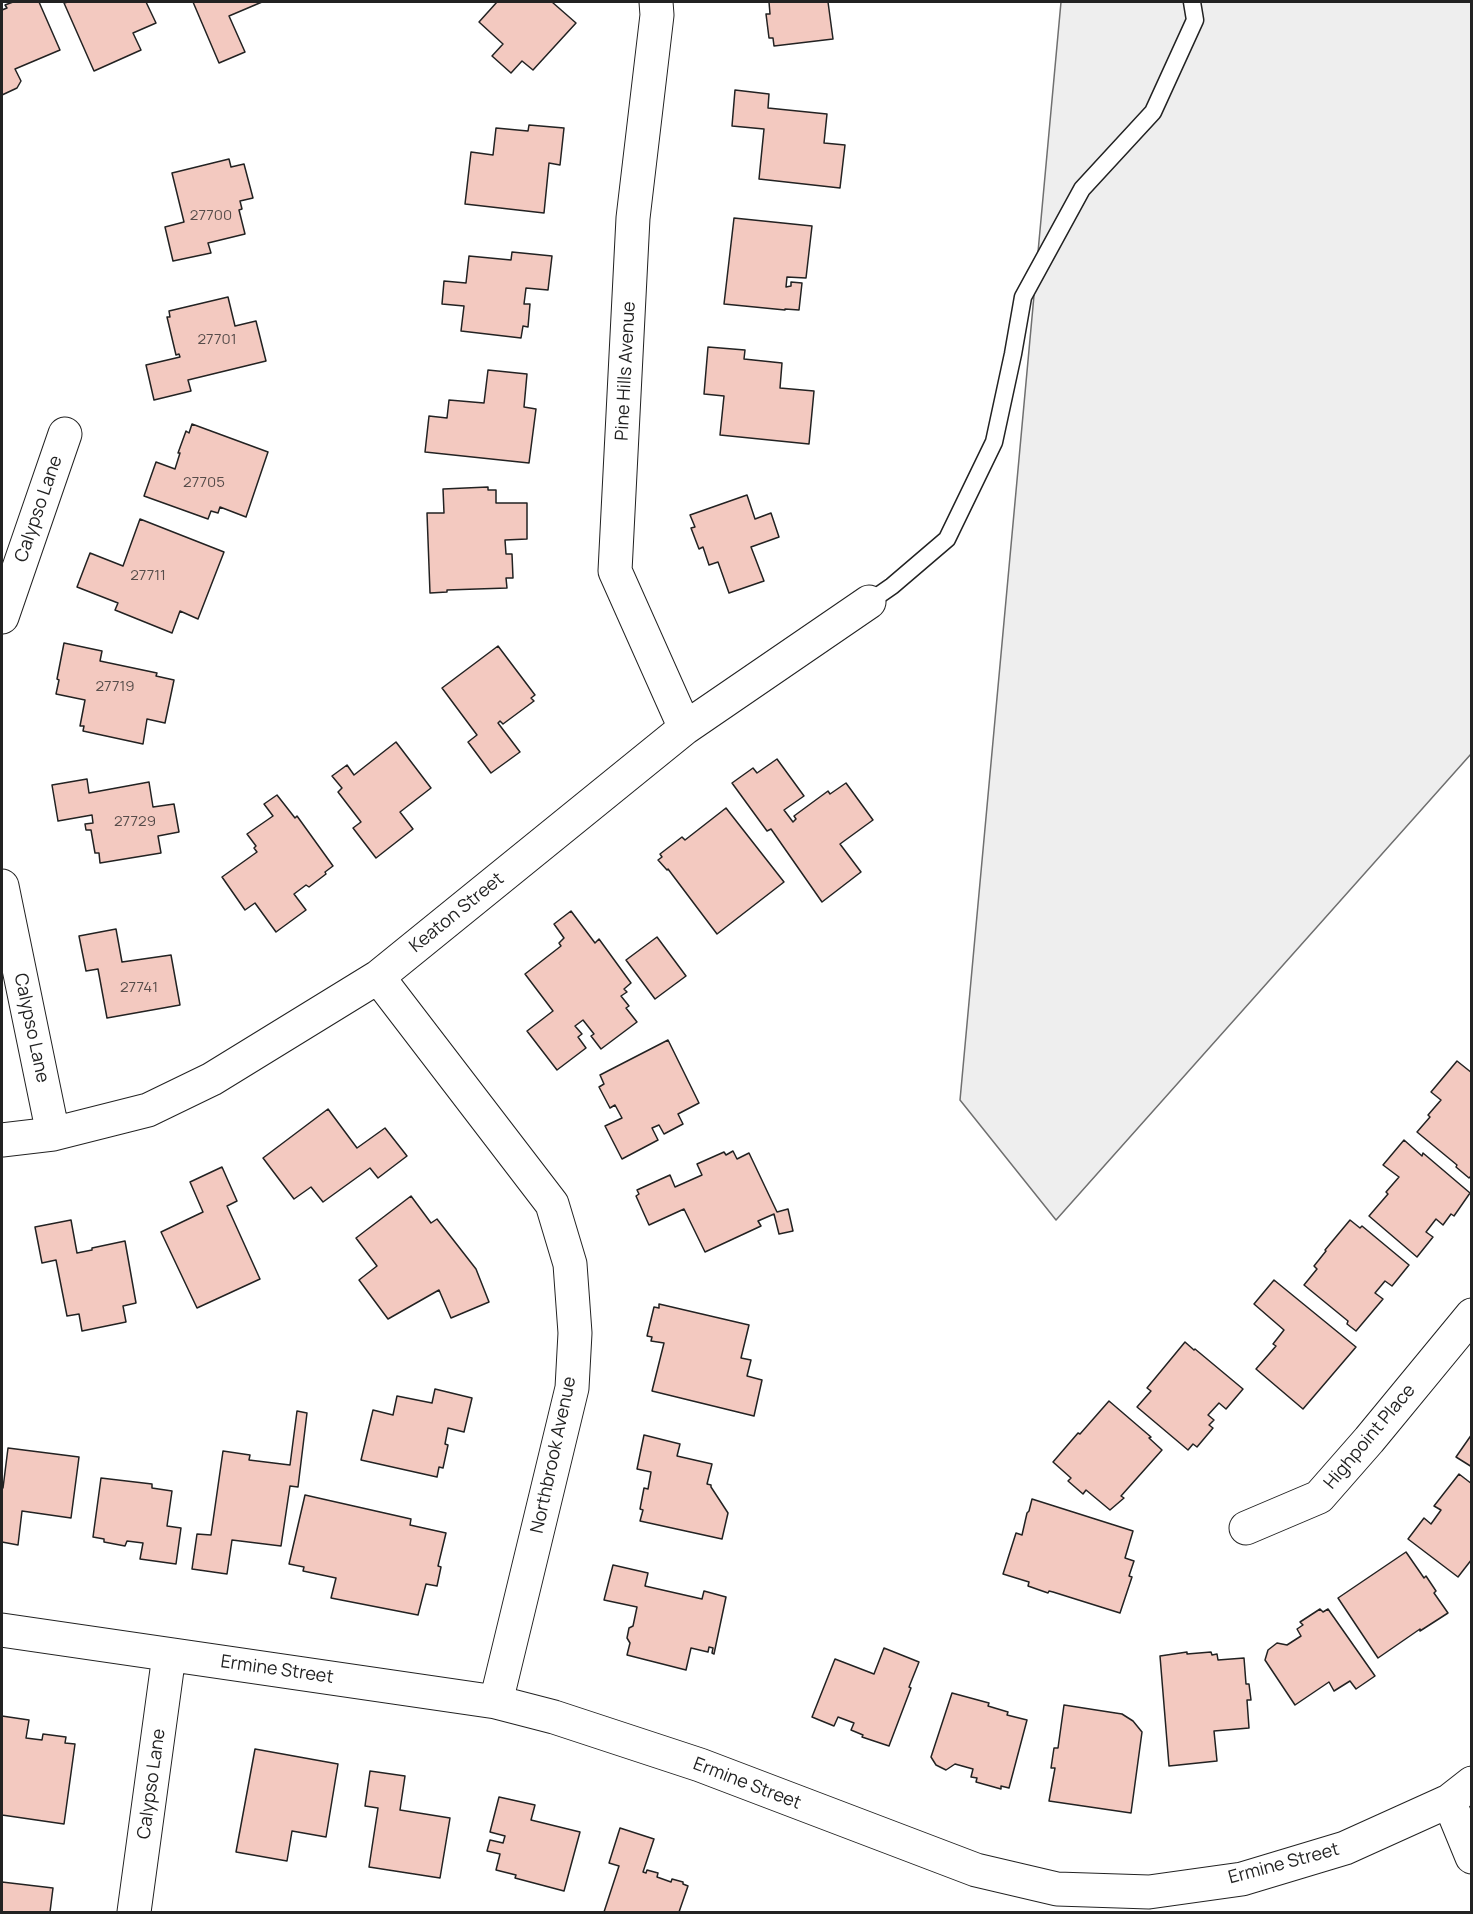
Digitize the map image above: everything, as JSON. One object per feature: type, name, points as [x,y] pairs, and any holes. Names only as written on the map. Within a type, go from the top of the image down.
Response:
[{"type":"street","name":"Pine Hills Avenue","points":[[657,2],[633,218],[615,571],[685,728]]},
{"type":"street","name":"Calypso Lane","points":[[2,617],[65,434]]},
{"type":"street","name":"Keaton Street","points":[[2,1140],[53,1134],[148,1110],[212,1078],[378,977],[685,728],[870,602]]},
{"type":"street","name":"Calypso Lane","points":[[2,886],[53,1134]]},
{"type":"street","name":"Northbrook Avenue","points":[[378,977],[552,1204],[570,1264],[575,1333],[572,1388],[496,1702]]},
{"type":"street","name":"Highpoint Place","points":[[1246,1528],[1319,1497],[1370,1440],[1472,1315]]},
{"type":"street","name":"Ermine Street","points":[[2,1630],[496,1702],[554,1717],[700,1765],[1056,1901],[1149,1892],[1242,1879],[1345,1848],[1460,1792]]},
{"type":"street","name":"Calypso Lane","points":[[134,1912],[169,1655]]},
{"type":"street","points":[[1460,1792],[1472,1857]]},
{"type":"lane","points":[[870,602],[948,539],[994,442],[1023,297],[1082,189],[1153,112],[1195,20],[1192,2]]},
{"type":"shaded area","points":[[1061,2],[1471,2],[1471,754],[1056,1220],[960,1100]]},
{"type":"building","points":[[13,2],[39,2],[60,50],[15,69],[21,81],[17,88],[2,95],[2,10],[7,8],[5,5]]},
{"type":"building","points":[[146,2],[156,23],[133,33],[141,50],[94,71],[64,3]]},
{"type":"building","points":[[193,2],[262,2],[229,16],[245,52],[219,63]]},
{"type":"building","points":[[497,2],[552,2],[576,23],[533,70],[522,61],[511,73],[492,56],[503,44],[479,22]]},
{"type":"building","points":[[769,2],[828,2],[833,39],[774,46],[773,38],[769,38],[766,14],[770,14]]},
{"type":"building","points":[[735,90],[769,94],[768,108],[827,114],[824,143],[845,145],[840,188],[759,179],[764,129],[732,126]]},
{"type":"building","points":[[529,125],[564,128],[560,165],[549,163],[544,213],[465,204],[471,152],[493,155],[496,128],[528,131]]},
{"type":"building","points":[[229,159],[231,167],[244,164],[253,198],[240,201],[242,209],[239,210],[245,234],[208,243],[211,253],[173,261],[165,227],[184,222],[172,173]]},
{"type":"building","points":[[734,218],[812,226],[806,278],[787,277],[786,287],[791,286],[791,282],[802,283],[799,310],[724,304]]},
{"type":"building","points":[[512,252],[552,256],[548,290],[526,288],[524,304],[530,304],[528,327],[523,326],[521,338],[461,331],[464,306],[442,304],[444,281],[466,283],[469,256],[511,260]]},
{"type":"building","points":[[228,297],[235,326],[256,321],[266,361],[188,380],[191,391],[154,400],[146,365],[180,357],[179,354],[176,355],[167,317],[170,317],[169,311]]},
{"type":"building","points":[[708,347],[745,350],[744,359],[782,363],[780,388],[814,391],[809,444],[720,435],[724,396],[704,394]]},
{"type":"building","points":[[488,370],[527,374],[524,407],[536,409],[529,463],[425,452],[429,416],[447,418],[449,400],[484,403]]},
{"type":"building","points":[[192,424],[268,452],[246,517],[220,507],[218,513],[211,511],[208,519],[144,496],[156,462],[175,469],[186,431],[189,433]]},
{"type":"building","points":[[488,487],[488,490],[496,490],[496,503],[527,503],[527,539],[505,540],[506,554],[512,554],[513,578],[506,578],[507,588],[447,590],[447,592],[430,593],[427,513],[444,513],[443,489]]},
{"type":"building","points":[[747,495],[755,519],[771,513],[779,537],[751,547],[764,581],[729,593],[718,562],[709,565],[703,547],[699,549],[691,528],[695,527],[690,515]]},
{"type":"building","points":[[140,519],[224,552],[198,619],[180,611],[172,633],[115,610],[118,603],[77,587],[90,553],[123,566]]},
{"type":"building","points":[[64,643],[102,651],[100,661],[157,673],[156,676],[174,680],[165,723],[147,719],[143,744],[83,731],[84,726],[80,726],[85,700],[56,694]]},
{"type":"building","points":[[498,646],[535,695],[531,698],[534,701],[503,724],[500,721],[498,723],[520,752],[491,773],[468,742],[477,735],[442,688]]},
{"type":"building","points":[[396,742],[431,788],[400,812],[413,829],[376,858],[353,828],[361,822],[338,792],[342,788],[332,776],[347,765],[354,775]]},
{"type":"building","points":[[777,759],[804,796],[784,810],[793,822],[796,819],[794,816],[828,791],[830,794],[846,783],[873,820],[840,844],[861,872],[822,902],[771,829],[767,831],[732,783],[753,768],[757,773]]},
{"type":"building","points":[[87,779],[89,793],[149,782],[153,807],[174,804],[179,832],[158,836],[161,853],[100,863],[99,853],[95,853],[91,830],[86,830],[85,824],[93,823],[92,815],[58,821],[52,785]]},
{"type":"building","points":[[277,795],[295,818],[297,816],[333,866],[309,887],[306,885],[294,894],[306,910],[276,932],[255,903],[245,910],[222,877],[257,852],[254,848],[256,846],[247,834],[273,816],[264,804]]},
{"type":"building","points":[[726,808],[784,882],[717,934],[668,869],[658,860],[662,857],[660,854],[682,837],[685,840]]},
{"type":"building","points":[[571,911],[595,943],[599,939],[631,983],[624,989],[627,992],[621,996],[629,1006],[626,1008],[637,1022],[601,1049],[591,1036],[594,1034],[583,1020],[575,1026],[582,1034],[578,1037],[586,1048],[557,1070],[527,1031],[553,1011],[525,974],[561,946],[559,943],[564,938],[554,924]]},
{"type":"building","points":[[116,929],[122,962],[171,955],[180,1005],[107,1018],[98,969],[86,971],[79,936]]},
{"type":"building","points":[[657,937],[686,976],[655,999],[626,960]]},
{"type":"building","points":[[668,1040],[699,1103],[678,1114],[683,1124],[664,1134],[659,1125],[652,1128],[658,1140],[622,1159],[605,1126],[622,1118],[615,1105],[610,1108],[599,1087],[604,1084],[600,1075]]},
{"type":"building","points":[[1457,1061],[1472,1073],[1472,1175],[1469,1178],[1417,1132],[1441,1100],[1431,1092]]},
{"type":"building","points":[[328,1109],[357,1148],[385,1128],[407,1156],[378,1178],[370,1168],[323,1202],[311,1187],[294,1199],[263,1158]]},
{"type":"building","points":[[1404,1140],[1470,1193],[1454,1216],[1451,1214],[1443,1225],[1436,1219],[1426,1232],[1433,1237],[1417,1257],[1369,1216],[1399,1177],[1383,1165]]},
{"type":"building","points":[[733,1151],[737,1159],[749,1153],[777,1212],[788,1209],[793,1231],[779,1234],[774,1214],[758,1221],[761,1226],[705,1252],[684,1209],[649,1225],[636,1196],[639,1194],[637,1190],[670,1175],[675,1187],[702,1175],[697,1164],[724,1152],[726,1155]]},
{"type":"building","points":[[222,1167],[237,1201],[227,1206],[260,1279],[197,1308],[161,1232],[203,1212],[190,1182]]},
{"type":"building","points":[[411,1196],[431,1223],[437,1219],[476,1269],[489,1302],[451,1318],[439,1290],[388,1319],[359,1280],[377,1266],[356,1238]]},
{"type":"building","points":[[71,1220],[77,1253],[125,1241],[136,1303],[123,1306],[126,1322],[82,1331],[79,1314],[67,1316],[56,1260],[42,1263],[35,1227]]},
{"type":"building","points":[[1350,1220],[1360,1228],[1362,1226],[1409,1265],[1392,1286],[1385,1281],[1375,1293],[1383,1299],[1356,1331],[1347,1324],[1348,1321],[1304,1285],[1317,1269],[1314,1266],[1325,1250]]},
{"type":"building","points":[[1274,1280],[1356,1347],[1303,1409],[1256,1369],[1276,1346],[1273,1344],[1284,1330],[1254,1304]]},
{"type":"building","points":[[659,1304],[749,1325],[741,1358],[751,1360],[747,1376],[762,1380],[754,1416],[652,1391],[664,1343],[651,1341],[652,1337],[647,1336],[654,1307],[659,1308]]},
{"type":"building","points":[[1185,1342],[1243,1389],[1226,1409],[1219,1403],[1208,1415],[1214,1420],[1209,1425],[1213,1428],[1197,1447],[1193,1444],[1188,1450],[1137,1407],[1151,1391],[1147,1388]]},
{"type":"building","points":[[435,1389],[472,1398],[464,1432],[448,1428],[445,1444],[448,1445],[443,1468],[439,1467],[437,1477],[361,1460],[373,1410],[393,1415],[397,1396],[432,1403]]},
{"type":"building","points":[[1109,1401],[1151,1437],[1149,1438],[1162,1450],[1121,1496],[1124,1498],[1110,1510],[1086,1490],[1083,1494],[1068,1481],[1071,1478],[1053,1462]]},
{"type":"building","points":[[297,1411],[307,1413],[298,1487],[290,1486],[281,1546],[232,1540],[227,1574],[192,1569],[197,1534],[211,1535],[223,1451],[250,1455],[249,1460],[290,1465]]},
{"type":"building","points":[[1472,1434],[1472,1467],[1456,1457]]},
{"type":"building","points":[[644,1435],[680,1444],[677,1456],[712,1464],[707,1484],[711,1485],[728,1513],[722,1539],[640,1521],[644,1488],[648,1489],[651,1472],[637,1469]]},
{"type":"building","points":[[8,1448],[79,1457],[71,1518],[22,1511],[18,1545],[2,1542],[2,1488]]},
{"type":"building","points":[[1459,1474],[1472,1484],[1472,1559],[1458,1577],[1408,1539],[1424,1518],[1431,1524],[1441,1510],[1434,1506]]},
{"type":"building","points":[[101,1478],[152,1484],[152,1488],[172,1491],[167,1526],[181,1528],[176,1564],[140,1559],[143,1543],[127,1541],[125,1546],[104,1542],[104,1539],[93,1537]]},
{"type":"building","points":[[305,1495],[411,1519],[410,1525],[446,1533],[438,1566],[441,1567],[437,1586],[426,1584],[418,1615],[331,1598],[336,1578],[303,1571],[304,1567],[289,1564]]},
{"type":"building","points":[[1032,1499],[1133,1531],[1125,1558],[1134,1561],[1129,1576],[1132,1577],[1120,1613],[1053,1592],[1048,1593],[1028,1586],[1029,1582],[1003,1574],[1016,1533],[1022,1535]]},
{"type":"building","points":[[1406,1552],[1424,1578],[1426,1576],[1436,1591],[1434,1593],[1448,1613],[1378,1658],[1338,1598]]},
{"type":"building","points":[[613,1565],[648,1573],[645,1586],[702,1599],[704,1591],[726,1597],[714,1654],[712,1653],[713,1648],[709,1647],[708,1652],[691,1648],[686,1670],[627,1655],[630,1643],[627,1638],[629,1628],[633,1626],[637,1607],[604,1600]]},
{"type":"building","points":[[1320,1609],[1323,1612],[1328,1609],[1375,1676],[1356,1689],[1350,1681],[1334,1691],[1329,1682],[1295,1705],[1265,1660],[1268,1650],[1277,1643],[1287,1645],[1301,1636],[1297,1629],[1303,1625],[1300,1622]]},
{"type":"building","points":[[884,1648],[919,1662],[889,1746],[862,1737],[863,1735],[851,1730],[854,1723],[838,1717],[834,1726],[812,1717],[835,1659],[874,1674]]},
{"type":"building","points":[[1187,1652],[1187,1654],[1211,1652],[1212,1655],[1217,1654],[1218,1660],[1244,1658],[1246,1684],[1249,1684],[1251,1700],[1247,1700],[1249,1728],[1214,1731],[1217,1761],[1169,1766],[1160,1656]]},
{"type":"building","points":[[952,1693],[989,1703],[988,1706],[1008,1712],[1007,1715],[1027,1720],[1009,1788],[1001,1786],[1001,1789],[976,1782],[977,1778],[971,1777],[973,1769],[955,1764],[946,1770],[936,1765],[931,1757]]},
{"type":"building","points":[[1064,1705],[1122,1714],[1133,1721],[1142,1732],[1131,1813],[1049,1801],[1055,1768],[1051,1768],[1054,1748],[1058,1748]]},
{"type":"building","points":[[2,1716],[29,1720],[26,1738],[42,1740],[43,1734],[66,1737],[65,1743],[75,1744],[64,1824],[2,1815]]},
{"type":"building","points":[[255,1749],[338,1764],[326,1837],[292,1831],[287,1861],[236,1852]]},
{"type":"building","points":[[370,1771],[405,1776],[400,1810],[450,1818],[440,1878],[369,1867],[378,1808],[365,1806]]},
{"type":"building","points":[[499,1797],[535,1805],[531,1820],[580,1832],[564,1891],[515,1878],[516,1875],[496,1870],[500,1854],[487,1851],[490,1840],[503,1843],[505,1836],[490,1832]]},
{"type":"building","points":[[620,1828],[654,1839],[643,1872],[646,1873],[647,1870],[658,1873],[657,1877],[671,1882],[672,1879],[683,1882],[688,1886],[679,1912],[604,1912],[619,1866],[609,1863]]},
{"type":"building","points":[[2,1882],[53,1888],[50,1912],[2,1912]]}]
